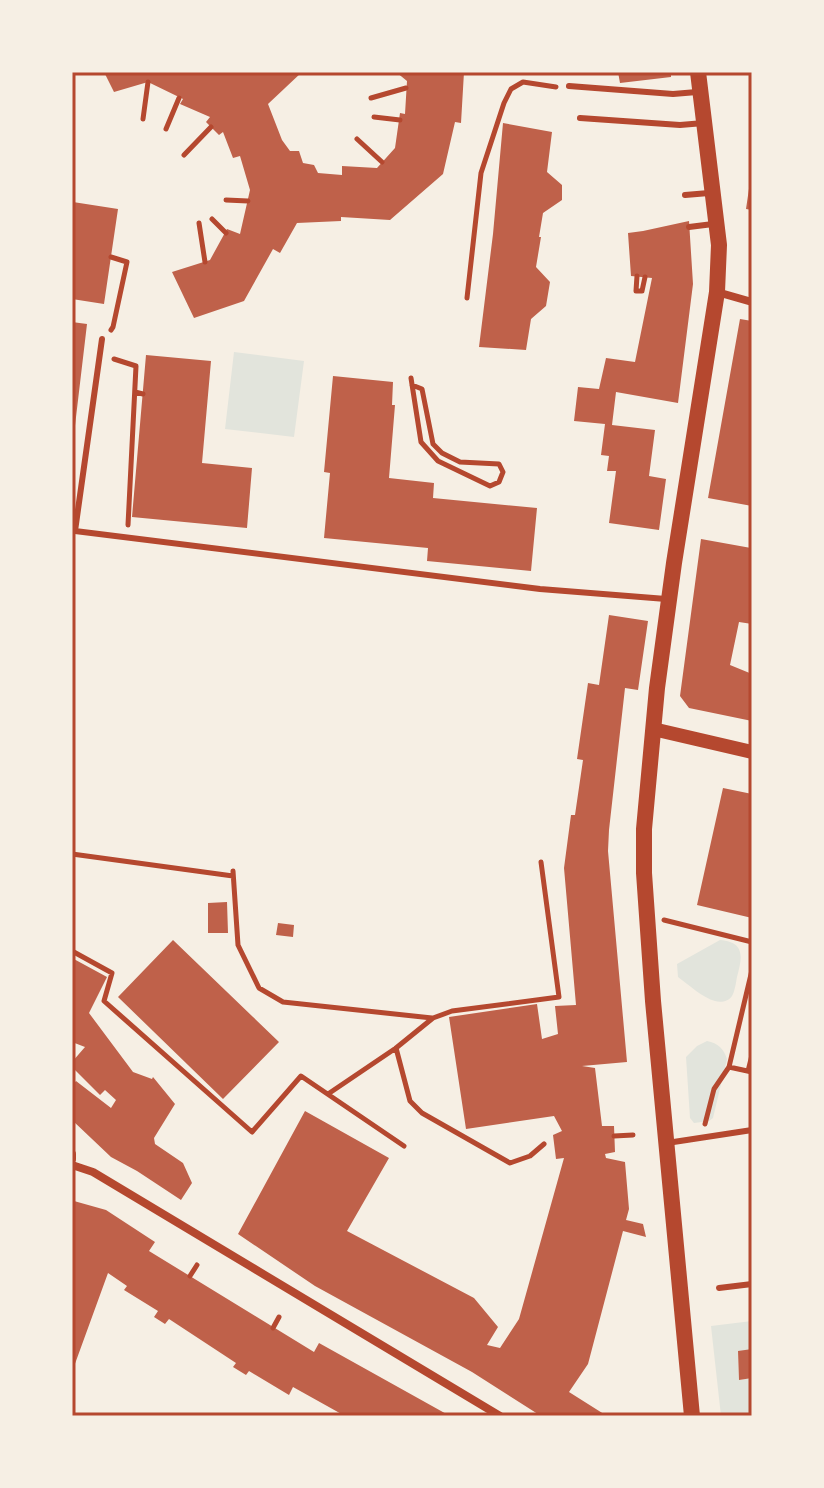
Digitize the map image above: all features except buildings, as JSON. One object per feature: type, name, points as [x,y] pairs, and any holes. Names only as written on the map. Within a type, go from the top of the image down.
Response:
[{"type":"main road","points":[[692,1416],[653,1001],[644,829],[669,599],[717,292],[719,245],[698,72]]},
{"type":"street","points":[[717,292],[752,302]]},
{"type":"street","points":[[653,729],[752,752]]},
{"type":"street","points":[[72,1159],[500,1416]]},
{"type":"lane","points":[[569,86],[673,94],[701,91]]},
{"type":"lane","points":[[580,118],[680,125],[705,123]]},
{"type":"lane","points":[[685,195],[713,193]]},
{"type":"lane","points":[[689,227],[717,224]]},
{"type":"lane","points":[[102,339],[75,531],[540,589],[669,599]]},
{"type":"lane","points":[[667,1143],[752,1130]]},
{"type":"lane","points":[[719,1288],[752,1284]]},
{"type":"path","points":[[143,119],[148,82]]},
{"type":"path","points":[[467,298],[481,173],[504,103],[511,89],[523,82],[549,87],[569,86]]},
{"type":"path","points":[[371,98],[406,88]]},
{"type":"path","points":[[166,129],[179,98]]},
{"type":"path","points":[[374,117],[400,120]]},
{"type":"path","points":[[184,155],[211,127]]},
{"type":"path","points":[[357,139],[382,162]]},
{"type":"path","points":[[226,200],[248,201]]},
{"type":"path","points":[[212,219],[226,233]]},
{"type":"path","points":[[199,223],[205,262]]},
{"type":"path","points":[[102,339],[113,327],[127,262],[111,257]]},
{"type":"path","points":[[637,276],[636,291],[642,291],[645,277]]},
{"type":"path","points":[[100,355],[136,366],[127,538]]},
{"type":"path","points":[[411,382],[422,389],[433,444],[442,453],[460,462],[499,464],[503,472],[499,482],[490,486],[438,461],[421,442],[411,382]]},
{"type":"path","points":[[135,392],[143,394]]},
{"type":"path","points":[[72,854],[234,874],[238,945],[259,988],[283,1002],[433,1018]]},
{"type":"path","points":[[328,1094],[396,1048],[433,1018],[452,1011],[559,997],[541,862]]},
{"type":"path","points":[[648,915],[752,942]]},
{"type":"path","points":[[72,951],[112,973],[104,1001],[252,1132],[301,1076],[404,1146]]},
{"type":"path","points":[[703,1138],[714,1089],[729,1067],[752,970]]},
{"type":"path","points":[[396,1048],[410,1101],[422,1113],[510,1163],[530,1156],[544,1144]]},
{"type":"path","points":[[729,1067],[750,1072],[752,1055]]},
{"type":"path","points":[[698,1120],[706,1121]]},
{"type":"path","points":[[614,1136],[633,1135]]},
{"type":"path","points":[[190,1276],[197,1265]]},
{"type":"path","points":[[273,1328],[279,1317]]},
{"type":"shaded area","points":[[234,352],[304,361],[294,437],[225,429]]},
{"type":"shaded area","points":[[720,940],[734,944],[741,957],[733,994],[720,1002],[706,997],[678,977],[677,964]]},
{"type":"shaded area","points":[[707,1041],[720,1047],[727,1059],[713,1118],[694,1123],[690,1118],[686,1057]]},
{"type":"shaded area","points":[[752,1321],[752,1349],[738,1352],[739,1380],[752,1378],[752,1416],[721,1416],[711,1326]]}]
